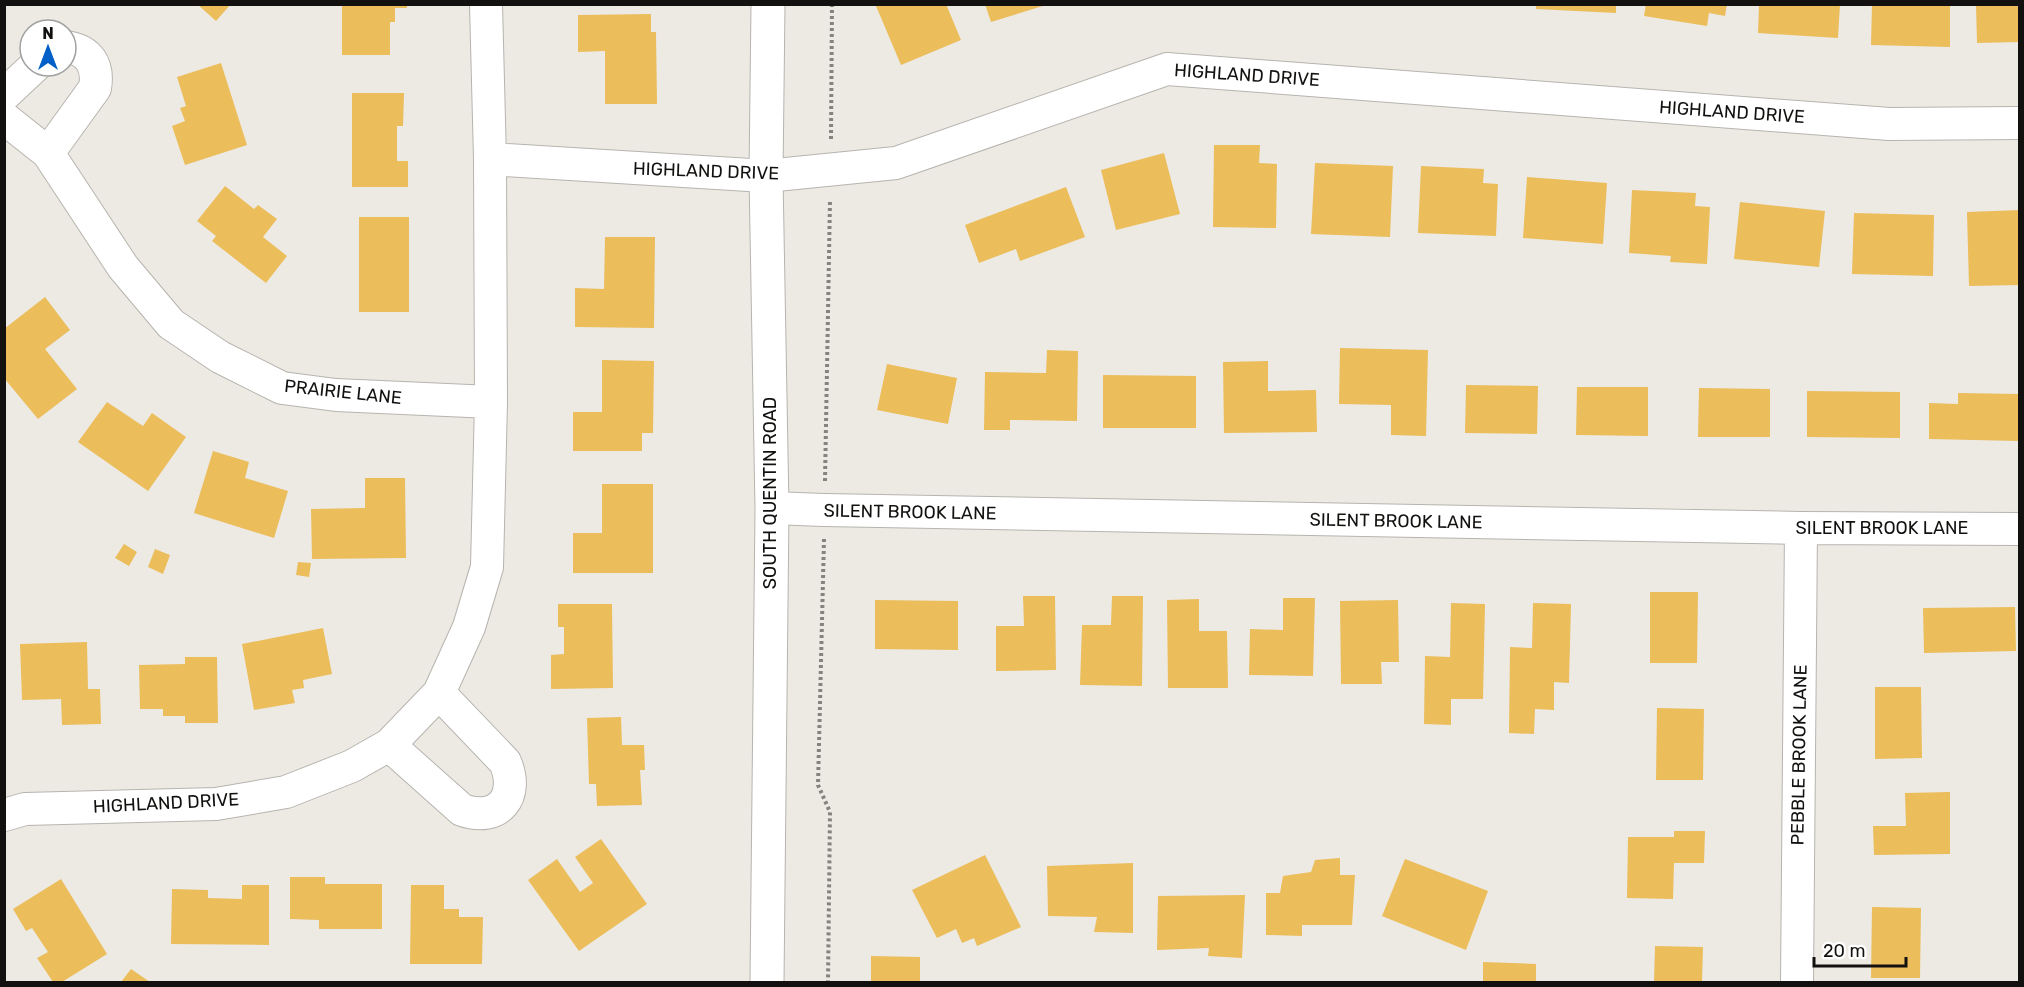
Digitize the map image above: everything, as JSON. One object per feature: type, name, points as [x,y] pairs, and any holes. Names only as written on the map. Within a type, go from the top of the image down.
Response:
[{"type":"main road","name":"SOUTH QUENTIN ROAD","points":[[768,4],[766,176],[772,508],[768,982]]},
{"type":"street","name":"HIGHLAND DRIVE","points":[[4,815],[25,809],[216,804],[286,792],[352,766],[389,745],[439,693],[469,627],[487,567],[491,402],[490,159],[486,4]]},
{"type":"street","points":[[48,153],[95,88],[97,76],[95,65],[88,55],[78,49]]},
{"type":"street","name":"HIGHLAND DRIVE","points":[[490,159],[766,176],[896,163],[1167,69],[1889,124],[2019,123]]},
{"type":"street","points":[[4,95],[22,78]]},
{"type":"street","name":"PRAIRIE LANE","points":[[4,118],[48,153],[123,267],[171,324],[220,357],[282,388],[336,395],[491,402]]},
{"type":"street","name":"SILENT BROOK LANE","points":[[772,508],[1801,528],[2019,529]]},
{"type":"street","name":"PEBBLE BROOK LANE","points":[[1797,982],[1801,528]]},
{"type":"street","points":[[389,745],[462,810],[474,814],[487,813],[499,808],[507,798],[511,786],[510,774],[505,762],[439,693]]},
{"type":"building","points":[[197,4],[231,4],[216,21]]},
{"type":"building","points":[[342,4],[407,4],[407,8],[395,8],[395,22],[390,22],[390,55],[342,55]]},
{"type":"building","points":[[880,4],[946,4],[961,40],[901,65],[876,6]]},
{"type":"building","points":[[985,4],[1046,4],[1046,5],[991,22]]},
{"type":"building","points":[[1536,4],[1616,4],[1616,13],[1536,9]]},
{"type":"building","points":[[1646,4],[1727,4],[1725,16],[1709,13],[1707,26],[1644,16]]},
{"type":"building","points":[[1759,4],[1840,4],[1838,38],[1758,33]]},
{"type":"building","points":[[1872,4],[1950,4],[1950,47],[1871,45]]},
{"type":"building","points":[[1976,5],[2020,5],[2020,42],[1977,43]]},
{"type":"building","points":[[651,14],[651,32],[656,32],[657,104],[605,104],[605,51],[578,52],[578,15]]},
{"type":"building","points":[[221,63],[247,145],[185,165],[172,126],[185,121],[180,108],[186,106],[177,77]]},
{"type":"building","points":[[352,93],[404,93],[403,126],[397,126],[397,161],[408,161],[408,187],[352,187]]},
{"type":"building","points":[[1214,145],[1260,145],[1259,163],[1277,164],[1276,228],[1213,227]]},
{"type":"building","points":[[1164,153],[1180,214],[1116,230],[1101,170]]},
{"type":"building","points":[[1315,163],[1393,166],[1390,237],[1311,234]]},
{"type":"building","points":[[1421,166],[1484,169],[1483,183],[1498,184],[1496,236],[1418,233]]},
{"type":"building","points":[[1527,177],[1607,183],[1603,244],[1523,238]]},
{"type":"building","points":[[225,186],[254,209],[258,205],[277,219],[263,237],[287,256],[266,283],[212,241],[216,236],[197,221]]},
{"type":"building","points":[[1066,187],[1085,237],[1020,261],[1016,249],[979,263],[965,225]]},
{"type":"building","points":[[1632,190],[1696,193],[1695,206],[1710,207],[1707,264],[1670,262],[1671,256],[1629,253]]},
{"type":"building","points":[[1740,202],[1825,211],[1819,267],[1734,259]]},
{"type":"building","points":[[2020,210],[2020,285],[1969,286],[1967,212]]},
{"type":"building","points":[[1854,213],[1934,215],[1933,276],[1852,274]]},
{"type":"building","points":[[359,217],[409,217],[409,312],[359,312]]},
{"type":"building","points":[[605,237],[655,237],[654,328],[575,327],[575,288],[604,289]]},
{"type":"building","points":[[45,297],[70,330],[45,349],[77,389],[38,419],[4,378],[4,329]]},
{"type":"building","points":[[1340,348],[1428,350],[1426,436],[1391,435],[1391,405],[1339,404]]},
{"type":"building","points":[[1047,350],[1078,351],[1077,421],[1010,420],[1010,430],[984,430],[985,372],[1046,373]]},
{"type":"building","points":[[602,360],[654,361],[653,433],[642,433],[642,451],[573,451],[573,412],[602,412]]},
{"type":"building","points":[[1268,361],[1268,391],[1316,390],[1317,432],[1224,433],[1223,362]]},
{"type":"building","points":[[887,364],[957,378],[948,424],[877,410]]},
{"type":"building","points":[[1103,375],[1196,376],[1196,428],[1103,428]]},
{"type":"building","points":[[1466,385],[1538,386],[1537,434],[1465,433]]},
{"type":"building","points":[[1577,387],[1648,387],[1648,436],[1576,435]]},
{"type":"building","points":[[1699,388],[1770,389],[1770,437],[1698,437]]},
{"type":"building","points":[[1807,391],[1900,392],[1900,438],[1807,437]]},
{"type":"building","points":[[1958,393],[2020,394],[2019,441],[1929,439],[1929,403],[1958,404]]},
{"type":"building","points":[[107,402],[143,426],[152,413],[186,437],[148,491],[78,442]]},
{"type":"building","points":[[213,451],[249,462],[245,478],[288,491],[274,538],[194,513]]},
{"type":"building","points":[[365,478],[405,478],[406,558],[312,559],[311,509],[365,508]]},
{"type":"building","points":[[602,484],[653,484],[653,573],[573,573],[573,533],[602,533]]},
{"type":"building","points":[[124,544],[137,552],[129,566],[115,558]]},
{"type":"building","points":[[155,549],[170,555],[163,574],[148,567]]},
{"type":"building","points":[[298,562],[311,563],[309,577],[296,575]]},
{"type":"building","points":[[1650,592],[1698,592],[1697,663],[1650,663]]},
{"type":"building","points":[[1023,596],[1055,596],[1056,670],[996,671],[996,626],[1024,626]]},
{"type":"building","points":[[1112,596],[1143,596],[1142,686],[1080,685],[1082,625],[1111,625]]},
{"type":"building","points":[[1283,598],[1315,598],[1313,676],[1249,675],[1250,629],[1283,630]]},
{"type":"building","points":[[1199,599],[1199,631],[1227,631],[1228,688],[1168,688],[1167,600]]},
{"type":"building","points":[[875,600],[958,601],[958,650],[875,649]]},
{"type":"building","points":[[1398,600],[1399,662],[1381,662],[1382,684],[1341,684],[1340,601]]},
{"type":"building","points":[[1451,603],[1485,604],[1483,699],[1451,699],[1451,725],[1424,724],[1425,656],[1450,657]]},
{"type":"building","points":[[1533,603],[1571,604],[1569,683],[1554,682],[1554,710],[1535,709],[1534,734],[1509,733],[1510,647],[1532,648]]},
{"type":"building","points":[[558,604],[612,604],[613,688],[551,689],[551,655],[564,654],[564,627],[558,627]]},
{"type":"building","points":[[2015,607],[2016,651],[1924,653],[1923,608]]},
{"type":"building","points":[[323,628],[332,674],[303,680],[304,688],[292,690],[295,703],[254,710],[242,644]]},
{"type":"building","points":[[87,642],[88,689],[100,689],[101,724],[62,725],[61,699],[22,700],[20,644]]},
{"type":"building","points":[[185,657],[217,657],[218,723],[185,723],[185,716],[163,716],[163,709],[140,709],[139,665],[185,664]]},
{"type":"building","points":[[1875,687],[1921,687],[1922,758],[1875,759]]},
{"type":"building","points":[[1657,708],[1704,709],[1703,780],[1656,780]]},
{"type":"building","points":[[621,717],[622,745],[644,745],[645,770],[640,770],[642,805],[597,806],[596,784],[589,784],[587,718]]},
{"type":"building","points":[[1950,792],[1950,854],[1874,855],[1873,826],[1906,826],[1905,793]]},
{"type":"building","points":[[1674,831],[1705,831],[1704,863],[1674,863],[1673,899],[1627,898],[1628,837],[1674,837]]},
{"type":"building","points":[[601,839],[647,904],[579,951],[528,880],[557,859],[580,892],[593,883],[575,857]]},
{"type":"building","points":[[985,855],[1021,927],[977,946],[974,938],[962,943],[956,929],[937,938],[912,890]]},
{"type":"building","points":[[1340,858],[1340,875],[1355,875],[1352,925],[1302,925],[1302,936],[1266,935],[1266,893],[1280,893],[1283,876],[1311,872],[1315,860]]},
{"type":"building","points":[[1405,859],[1488,891],[1466,950],[1382,916]]},
{"type":"building","points":[[1133,863],[1133,933],[1094,932],[1097,917],[1048,916],[1047,866]]},
{"type":"building","points":[[290,877],[325,877],[325,884],[382,884],[382,929],[319,929],[319,920],[290,919]]},
{"type":"building","points":[[61,879],[107,954],[62,982],[53,982],[37,958],[48,952],[32,928],[26,931],[13,909]]},
{"type":"building","points":[[242,885],[269,885],[269,945],[171,944],[172,889],[208,890],[208,898],[242,899]]},
{"type":"building","points":[[411,885],[444,885],[444,909],[459,909],[459,917],[483,917],[482,964],[410,964]]},
{"type":"building","points":[[1245,895],[1242,958],[1208,956],[1209,948],[1157,950],[1158,896]]},
{"type":"building","points":[[1872,907],[1921,908],[1920,978],[1871,978]]},
{"type":"building","points":[[1655,946],[1703,947],[1702,982],[1654,982]]},
{"type":"building","points":[[871,956],[920,957],[920,982],[871,982]]},
{"type":"building","points":[[1483,962],[1536,964],[1536,982],[1483,982]]},
{"type":"building","points":[[131,969],[150,982],[121,982]]}]
